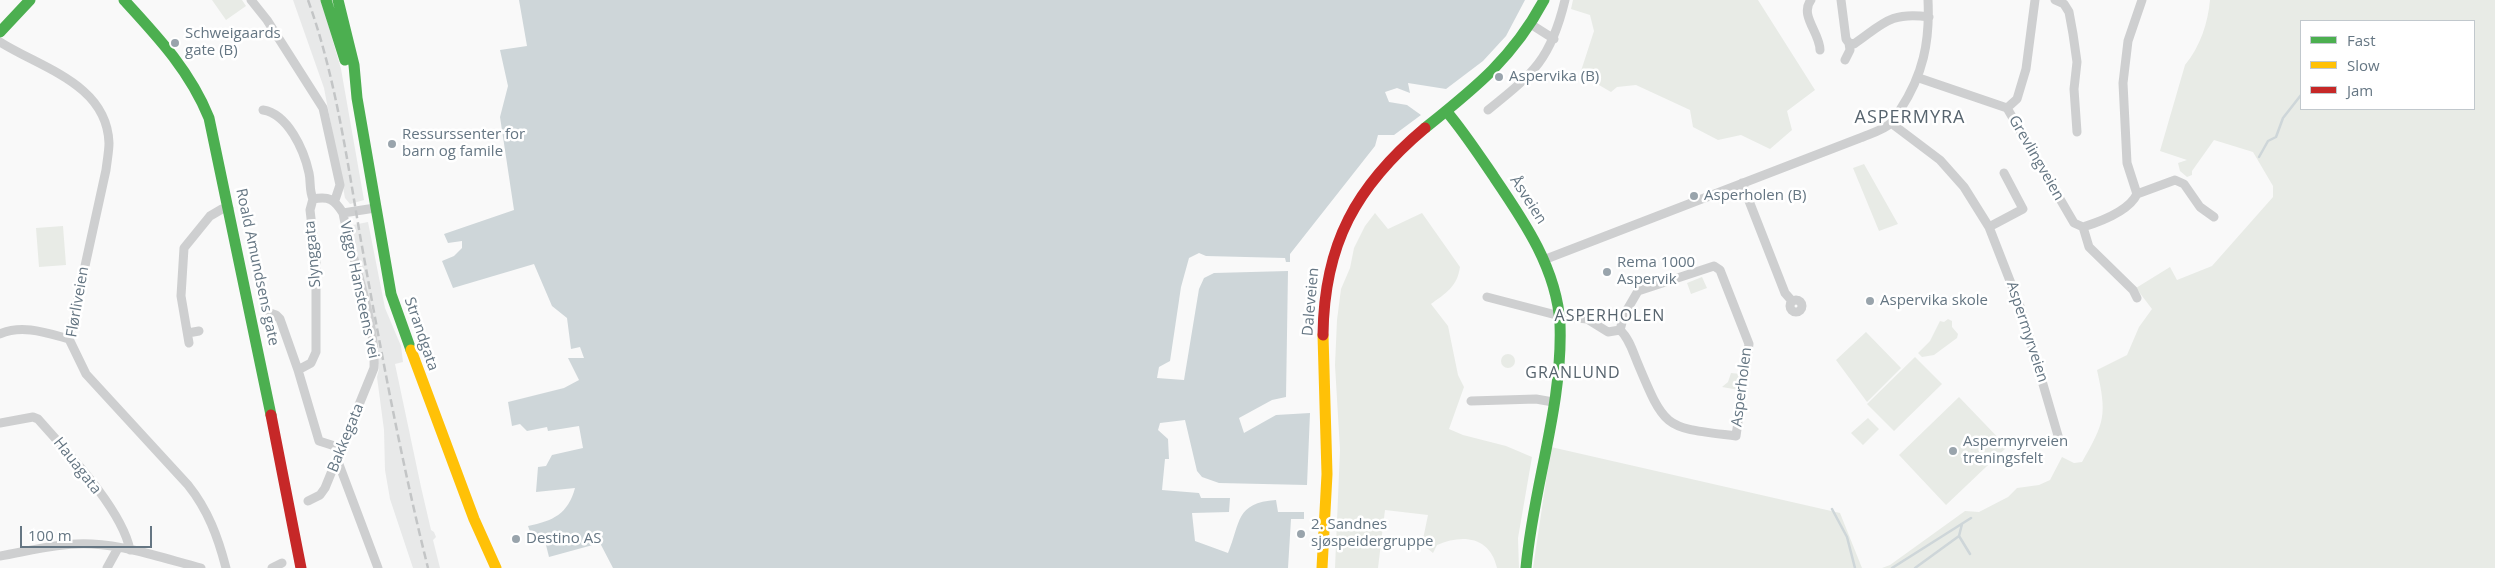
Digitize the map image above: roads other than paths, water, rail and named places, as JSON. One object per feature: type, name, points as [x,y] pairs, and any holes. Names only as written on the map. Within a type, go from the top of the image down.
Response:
[{"type":"main road","points":[[0,32],[30,0]]},
{"type":"main road","name":"Roald Amundsens gate","points":[[124,0],[182,64],[195,84],[214,135],[301,568]]},
{"type":"main road","name":"Strandgata","points":[[326,0],[352,88],[357,98]]},
{"type":"main road","name":"Strandgata","points":[[338,0],[352,56],[375,208],[386,270],[397,315],[474,519],[496,568]]},
{"type":"main road","name":"Daleveien","points":[[1322,568],[1326,533],[1327,471],[1322,315],[1325,278],[1332,254],[1347,217],[1368,185],[1399,152],[1505,60],[1532,25],[1544,0]]},
{"type":"main road","name":"Åsveien","points":[[1447,112],[1516,209],[1546,259],[1560,316],[1560,346],[1528,536],[1526,568]]},
{"type":"street","points":[[250,0],[267,20],[323,108],[340,185],[335,200],[343,213],[375,208]]},
{"type":"street","points":[[1488,110],[1520,84],[1545,58],[1554,39],[1565,0]]},
{"type":"street","points":[[1811,0],[1807,11],[1809,20],[1819,37],[1820,50]]},
{"type":"street","points":[[1841,0],[1845,34],[1850,50],[1844,60]]},
{"type":"street","points":[[1546,259],[1742,184],[1892,123],[1912,94],[1918,78],[1925,54],[1929,17],[1928,0]]},
{"type":"street","points":[[2007,108],[2017,99],[2026,70],[2035,0]]},
{"type":"street","points":[[2055,0],[2064,4],[2069,12],[2073,34],[2077,62],[2074,89],[2077,132]]},
{"type":"street","points":[[2137,194],[2127,163],[2123,83],[2128,41],[2142,0]]},
{"type":"street","points":[[1849,43],[1854,44],[1878,25],[1898,16],[1929,17]]},
{"type":"street","points":[[1532,25],[1554,39]]},
{"type":"street","name":"Flørliveien","points":[[0,42],[81,87],[97,105],[107,129],[109,143],[106,170],[69,339],[86,374],[188,485],[201,502],[215,532],[226,568]]},
{"type":"street","name":"Grevlingveien","points":[[1918,78],[2007,108],[2074,223],[2082,228],[2089,247],[2133,290],[2137,298]]},
{"type":"street","points":[[263,110],[272,111],[283,120],[292,135],[309,173],[312,199]]},
{"type":"street","name":"Aspermyrveien","points":[[1892,123],[1940,160],[1964,187],[1989,226],[2021,309],[2059,440]]},
{"type":"street","points":[[1989,226],[2023,209],[2004,173]]},
{"type":"street","points":[[2082,228],[2126,206],[2134,200],[2137,194],[2175,180],[2184,184],[2200,207],[2214,217]]},
{"type":"street","points":[[1742,184],[1786,293],[1792,301]]},
{"type":"street","name":"Slynggata","points":[[298,370],[310,363],[316,352],[316,260],[310,210],[312,199],[325,197],[335,200]]},
{"type":"street","points":[[199,331],[188,338],[182,296],[184,248],[210,216],[229,208]]},
{"type":"street","name":"Viggo Hansteens vei","points":[[343,213],[370,326],[375,356],[374,368]]},
{"type":"street","name":"Asperholen","points":[[1708,266],[1718,267],[1750,344],[1736,436],[1682,428],[1671,424],[1655,406],[1629,342],[1620,330],[1624,315],[1638,291],[1708,266]]},
{"type":"street","points":[[1487,297],[1560,316],[1587,319],[1608,332],[1620,330]]},
{"type":"street","points":[[270,313],[276,314],[280,319],[298,370],[319,441],[341,448]]},
{"type":"street","points":[[0,334],[15,329],[25,329],[69,339]]},
{"type":"street","name":"Bakkegata","points":[[308,501],[320,495],[325,488],[374,368]]},
{"type":"street","points":[[1471,401],[1536,399],[1552,402]]},
{"type":"street","name":"Hauagata","points":[[0,423],[33,417],[38,419],[86,474],[125,532],[130,550]]},
{"type":"street","points":[[337,459],[378,568]]},
{"type":"street","points":[[0,555],[84,544],[130,550],[186,566],[201,568]]},
{"type":"street","points":[[107,568],[118,548]]},
{"type":"street","points":[[272,568],[282,564]]},
{"type":"waterway","points":[[2259,157],[2268,141],[2276,137],[2283,118],[2300,96]]},
{"type":"waterway","points":[[1832,509],[1847,537],[1855,568]]},
{"type":"waterway","points":[[1892,568],[1971,518]]},
{"type":"waterway","points":[[1962,524],[1959,536],[1970,554]]},
{"type":"waterway","points":[[1915,568],[1959,536]]},
{"type":"railway","points":[[308,0],[318,29],[333,89],[392,405],[428,568]]},
{"type":"place","name":"Schweigaards gate (B)","points":[[175,43]]},
{"type":"place","name":"Aspervika (B)","points":[[1499,77]]},
{"type":"place","name":"Ressurssenter for barn og famile","points":[[392,144]]},
{"type":"place","name":"Asperholen (B)","points":[[1694,196]]},
{"type":"place","name":"Rema 1000 Aspervik","points":[[1607,272]]},
{"type":"place","name":"Aspervika skole","points":[[1870,301]]},
{"type":"place","name":"Aspermyrveien treningsfelt","points":[[1953,451]]},
{"type":"place","name":"2. Sandnes sjøspeidergruppe","points":[[1301,534]]},
{"type":"place","name":"Destino AS","points":[[516,539]]},
{"type":"district","name":"ASPERMYRA","points":[[1910,118]]},
{"type":"district","name":"ASPERHOLEN","points":[[1610,316]]},
{"type":"district","name":"GRANLUND","points":[[1573,373]]}]
